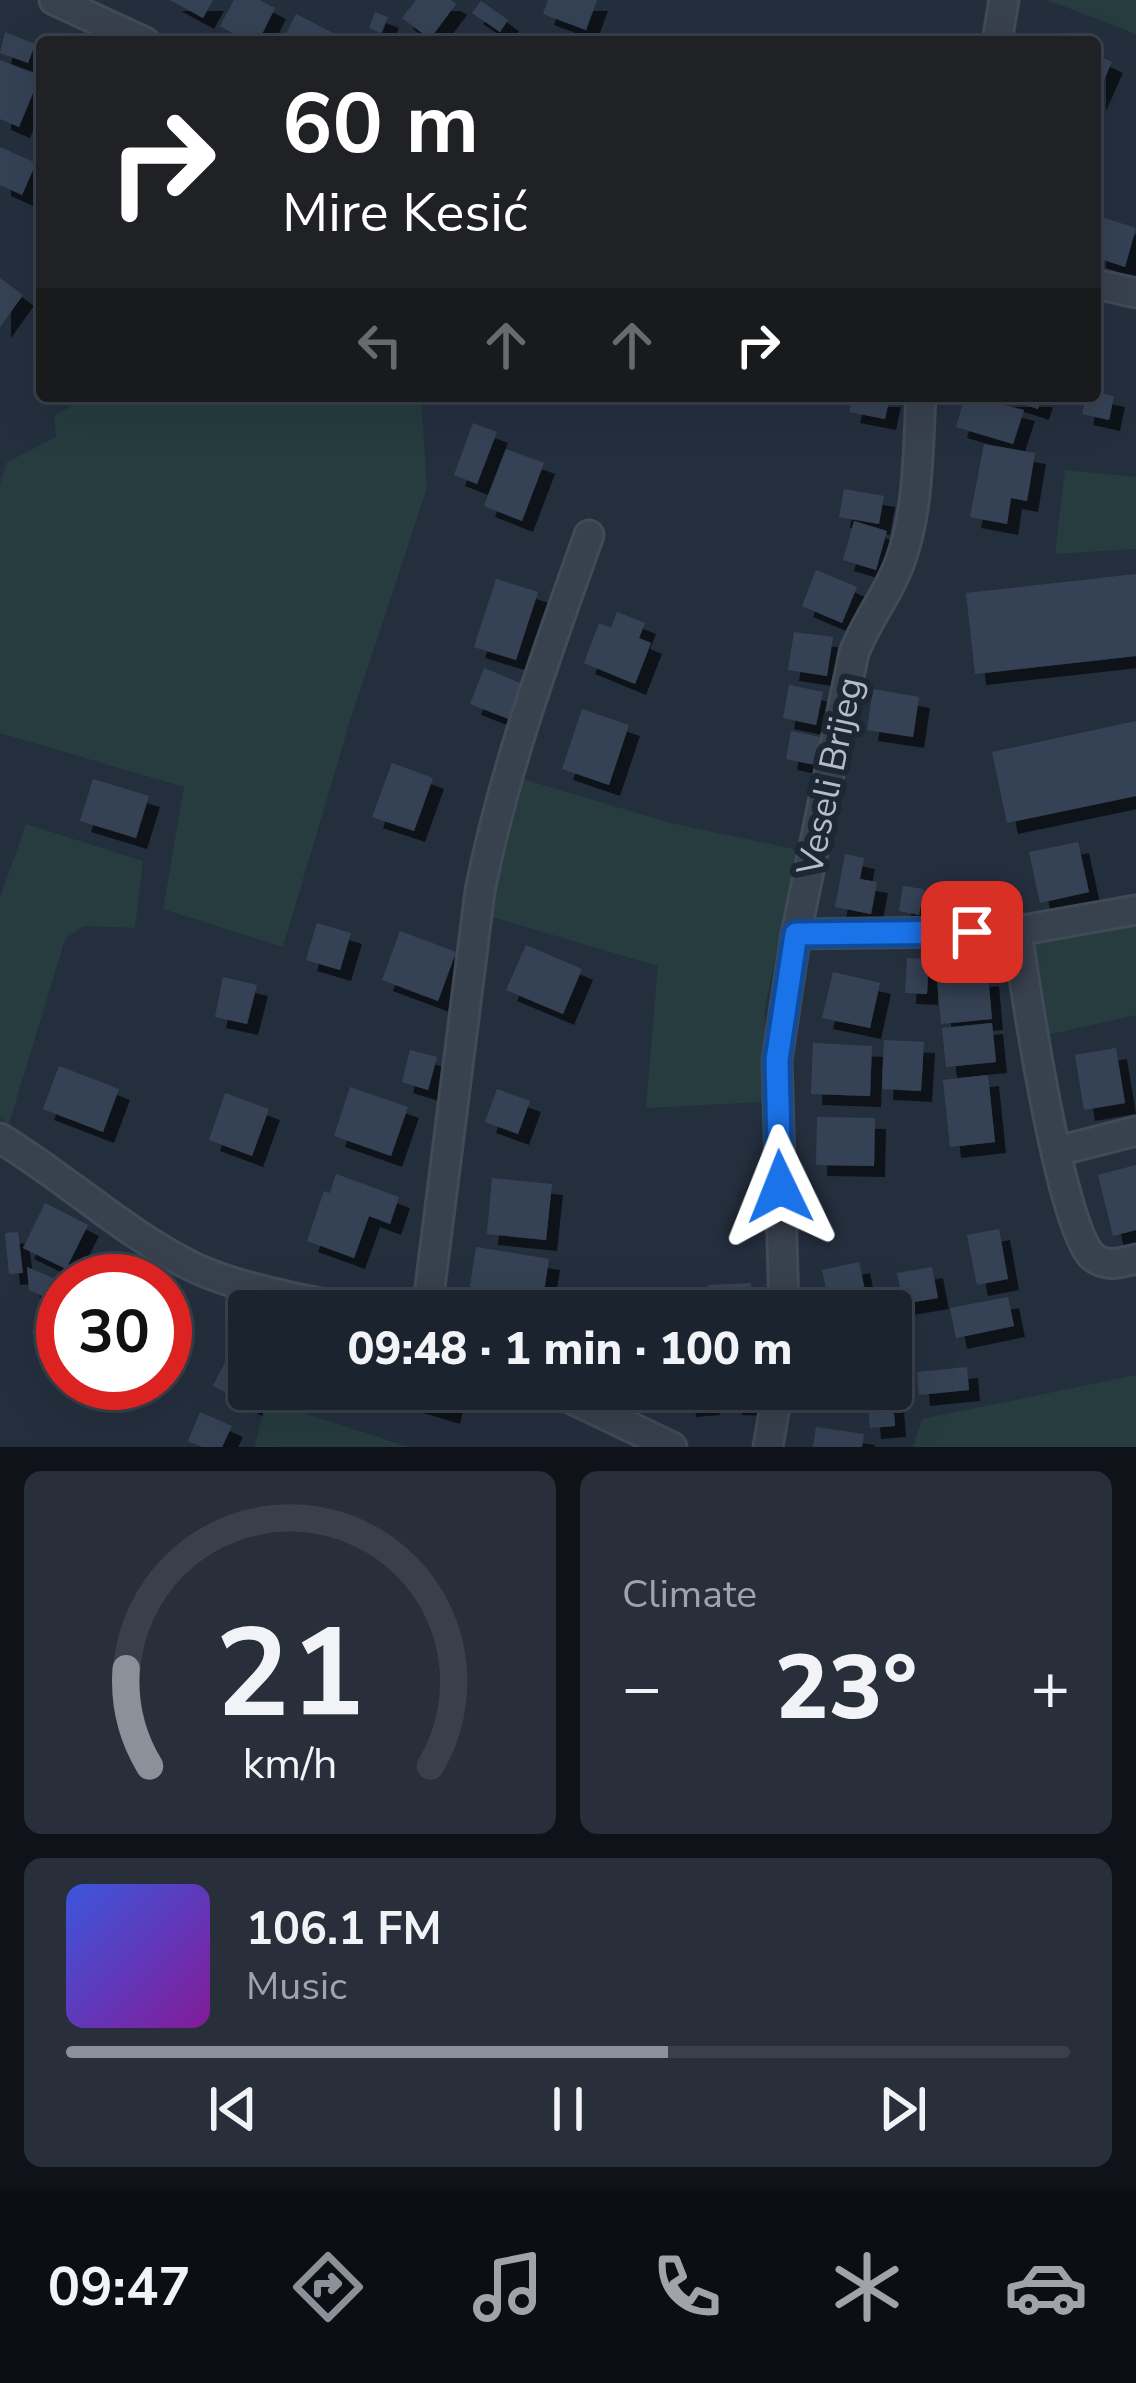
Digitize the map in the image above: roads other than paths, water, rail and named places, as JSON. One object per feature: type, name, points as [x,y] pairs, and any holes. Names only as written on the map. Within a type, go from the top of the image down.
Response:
[{"type":"street","points":[[54,0],[132,36]]},
{"type":"street","points":[[998,36],[1004,0]]},
{"type":"street","points":[[1101,285],[1136,293]]},
{"type":"street","name":"Veseli Brijeg","points":[[783,1290],[777,1060],[796,934],[854,653],[907,542],[921,402]]},
{"type":"street","points":[[431,1290],[479,891],[516,743],[589,535]]},
{"type":"street","points":[[796,934],[1016,931],[1136,910]]},
{"type":"street","points":[[1016,931],[1068,1201],[1087,1249],[1106,1263],[1136,1259]]},
{"type":"street","points":[[1058,1151],[1136,1131]]},
{"type":"street","points":[[0,1138],[148,1242],[218,1277],[270,1290]]},
{"type":"street","points":[[595,1410],[672,1447]]},
{"type":"street","points":[[768,1447],[774,1410]]}]
